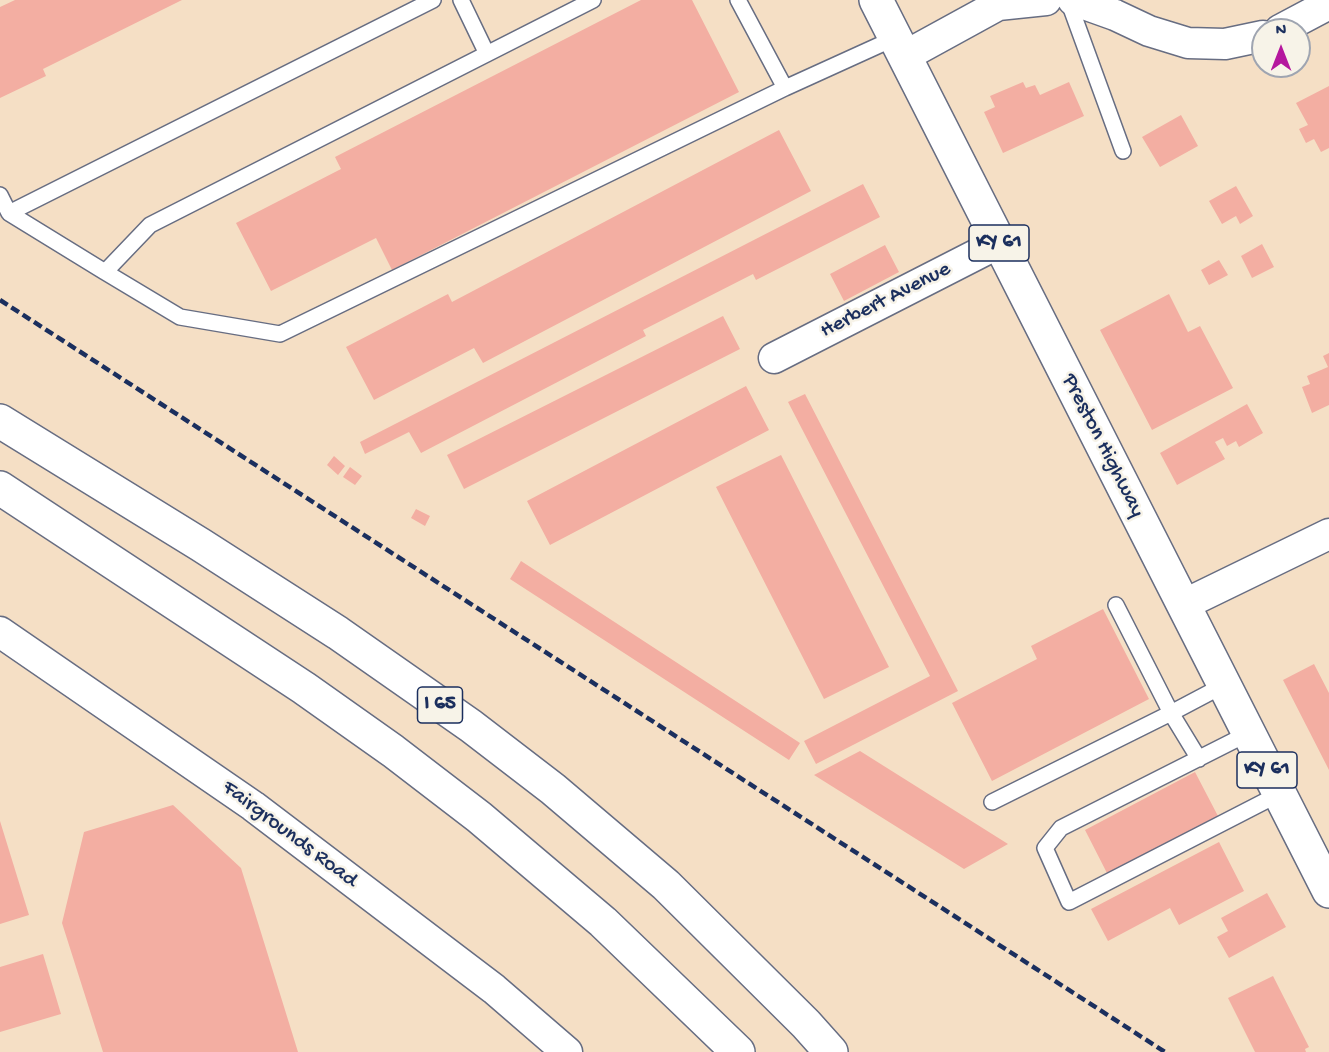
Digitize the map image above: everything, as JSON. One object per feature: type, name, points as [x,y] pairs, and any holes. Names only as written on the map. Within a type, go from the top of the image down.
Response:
[{"type":"main road","name":"Preston Highway","points":[[876,0],[1329,891]]},
{"type":"main road","name":"I 65","points":[[0,421],[338,633],[471,726],[553,789],[666,885],[806,1024],[831,1052]]},
{"type":"main road","points":[[0,488],[304,688],[419,771],[479,817],[603,922],[738,1052]]},
{"type":"street","points":[[900,47],[998,5],[1046,0]]},
{"type":"street","points":[[1073,0],[1115,15],[1149,32],[1188,43],[1225,44],[1251,39]]},
{"type":"street","points":[[1303,18],[1329,4]]},
{"type":"street","name":"Herbert Avenue","points":[[774,358],[999,243]]},
{"type":"street","points":[[1183,605],[1329,534]]},
{"type":"street","name":"Fairgrounds Road","points":[[0,632],[253,806],[494,989],[567,1052]]},
{"type":"lane","points":[[9,213],[434,0]]},
{"type":"lane","points":[[460,0],[487,54]]},
{"type":"lane","points":[[105,272],[150,225],[593,0]]},
{"type":"lane","points":[[738,0],[785,88]]},
{"type":"lane","points":[[1068,0],[1122,151]]},
{"type":"lane","points":[[0,195],[9,213],[180,317],[280,334],[785,88],[900,47]]},
{"type":"lane","points":[[1116,605],[1171,713],[1199,759]]},
{"type":"lane","points":[[992,802],[1224,685]]},
{"type":"lane","points":[[1248,733],[1061,828],[1045,848],[1070,902],[1279,794]]},
{"type":"building","points":[[15,0],[182,0],[43,69],[46,76],[0,98],[0,7]]},
{"type":"building","points":[[641,0],[692,0],[739,92],[392,270],[376,238],[271,291],[236,223],[341,169],[335,157]]},
{"type":"building","points":[[1023,82],[1026,88],[1035,85],[1040,95],[1069,82],[1084,116],[1003,153],[984,112],[995,107],[990,96]]},
{"type":"building","points":[[1329,86],[1329,148],[1321,152],[1314,139],[1306,143],[1299,129],[1308,125],[1296,103]]},
{"type":"building","points":[[1181,115],[1198,146],[1160,167],[1142,137]]},
{"type":"building","points":[[779,130],[811,191],[483,363],[474,348],[374,400],[346,347],[448,294],[452,302]]},
{"type":"building","points":[[863,184],[880,217],[756,280],[753,274],[643,330],[646,336],[421,453],[409,432],[365,454],[360,442]]},
{"type":"building","points":[[1236,186],[1253,216],[1240,224],[1236,216],[1222,224],[1209,201]]},
{"type":"building","points":[[1262,244],[1274,267],[1252,278],[1241,256]]},
{"type":"building","points":[[885,245],[899,272],[844,301],[830,274]]},
{"type":"building","points":[[1219,260],[1228,275],[1209,285],[1201,270]]},
{"type":"building","points":[[1169,294],[1188,332],[1200,326],[1233,388],[1152,430],[1100,330]]},
{"type":"building","points":[[723,316],[740,349],[464,489],[447,455]]},
{"type":"building","points":[[1329,353],[1329,405],[1312,413],[1302,387],[1310,384],[1307,376],[1328,367],[1323,356]]},
{"type":"building","points":[[746,386],[769,430],[550,545],[527,501]]},
{"type":"building","points":[[805,394],[958,691],[816,764],[804,741],[930,676],[788,402]]},
{"type":"building","points":[[1247,404],[1263,433],[1239,447],[1236,441],[1227,446],[1223,438],[1215,442],[1225,459],[1177,485],[1160,453]]},
{"type":"building","points":[[781,455],[889,667],[824,699],[716,487]]},
{"type":"building","points":[[334,456],[345,466],[338,475],[327,465]]},
{"type":"building","points":[[350,467],[362,476],[355,485],[343,477]]},
{"type":"building","points":[[416,509],[430,516],[425,526],[411,518]]},
{"type":"building","points":[[521,561],[800,743],[789,760],[510,579]]},
{"type":"building","points":[[1103,609],[1149,699],[992,781],[952,703],[1037,659],[1031,646]]},
{"type":"building","points":[[1314,664],[1329,693],[1329,770],[1283,680]]},
{"type":"building","points":[[860,751],[1008,844],[964,869],[814,775]]},
{"type":"building","points":[[1195,772],[1219,818],[1108,875],[1085,830]]},
{"type":"building","points":[[173,805],[241,868],[298,1052],[103,1052],[62,923],[84,832]]},
{"type":"building","points":[[0,821],[29,915],[0,924]]},
{"type":"building","points":[[1219,842],[1244,891],[1179,925],[1170,908],[1108,941],[1091,909]]},
{"type":"building","points":[[1267,893],[1286,927],[1229,958],[1217,937],[1228,931],[1221,918]]},
{"type":"building","points":[[43,954],[61,1014],[0,1032],[0,967]]},
{"type":"building","points":[[1273,976],[1309,1047],[1305,1049],[1306,1052],[1255,1052],[1228,998]]},
{"type":"railway","points":[[0,300],[1165,1052]]}]
